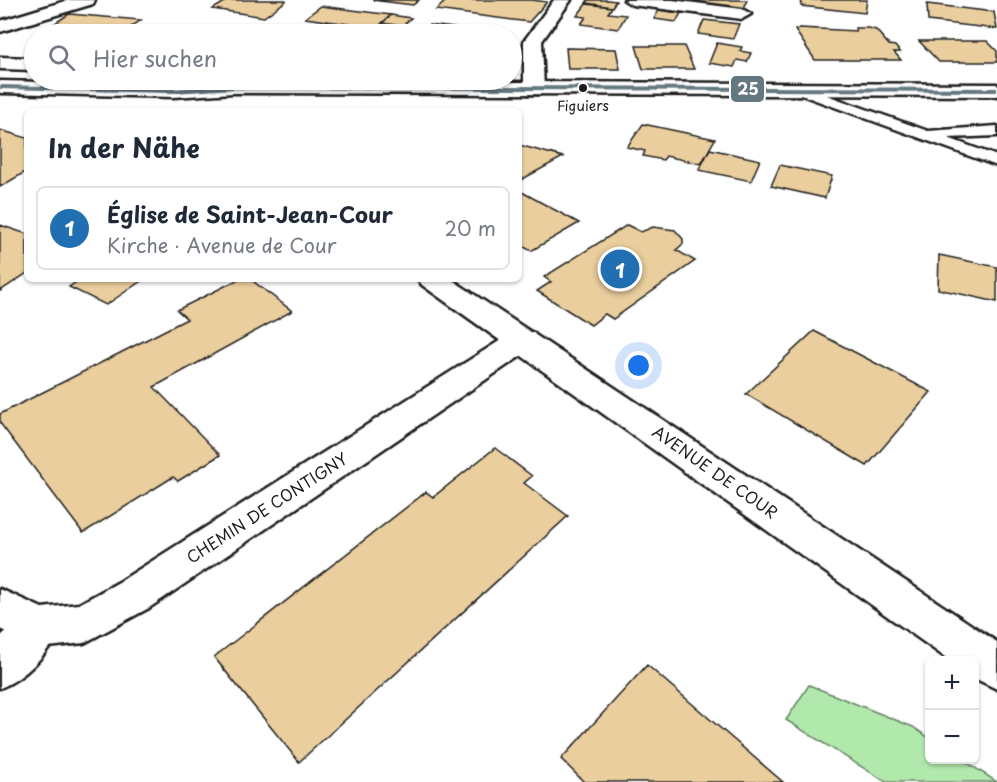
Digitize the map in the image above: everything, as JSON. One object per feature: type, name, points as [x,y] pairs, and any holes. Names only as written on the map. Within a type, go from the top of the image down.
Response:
[{"type":"street","points":[[0,27],[87,0]]},
{"type":"street","points":[[533,81],[533,41],[563,0]]},
{"type":"street","points":[[632,0],[742,14]]},
{"type":"street","points":[[0,39],[23,41]]},
{"type":"street","points":[[0,63],[24,64]]},
{"type":"street","points":[[522,75],[533,81]]},
{"type":"street","points":[[522,81],[801,90],[997,90]]},
{"type":"street","points":[[0,87],[24,86]]},
{"type":"street","points":[[82,90],[114,108]]},
{"type":"street","points":[[159,90],[189,90]]},
{"type":"street","name":"AVENUE DE COUR","points":[[436,282],[997,668]]},
{"type":"street","name":"CHEMIN DE CONTIGNY","points":[[39,628],[84,623],[134,595],[522,340]]},
{"type":"street","points":[[0,608],[39,628],[0,667]]},
{"type":"lane","points":[[801,90],[997,161]]},
{"type":"lane","points":[[923,135],[997,131]]},
{"type":"green space","points":[[809,685],[913,727],[925,735],[925,764],[969,764],[997,782],[886,782],[786,720]]},
{"type":"building","points":[[228,0],[286,1],[264,17],[213,9]]},
{"type":"building","points":[[372,0],[419,0],[413,5]]},
{"type":"building","points":[[447,0],[547,2],[529,22],[436,10]]},
{"type":"building","points":[[588,0],[616,1],[612,7],[586,3]]},
{"type":"building","points":[[675,0],[747,0],[744,9]]},
{"type":"building","points":[[802,0],[867,0],[865,13],[801,6]]},
{"type":"building","points":[[586,4],[612,7],[608,13],[626,15],[618,29],[581,24],[586,17],[577,16]]},
{"type":"building","points":[[927,4],[994,12],[997,29],[928,21]]},
{"type":"building","points":[[321,6],[391,15],[381,24],[348,24],[305,18]]},
{"type":"building","points":[[659,10],[681,13],[676,22],[654,19]]},
{"type":"building","points":[[69,14],[141,20],[135,24],[54,24]]},
{"type":"building","points":[[391,15],[411,18],[404,24],[382,23]]},
{"type":"building","points":[[704,20],[739,24],[733,39],[698,34]]},
{"type":"building","points":[[800,28],[876,30],[889,45],[895,46],[900,52],[894,52],[901,60],[815,60],[795,30]]},
{"type":"building","points":[[919,41],[987,41],[997,51],[997,62],[939,62]]},
{"type":"building","points":[[717,43],[742,47],[740,51],[751,53],[747,62],[737,60],[734,67],[709,63]]},
{"type":"building","points":[[636,46],[684,46],[694,69],[643,69]]},
{"type":"building","points":[[566,48],[616,49],[620,69],[568,69]]},
{"type":"building","points":[[643,124],[715,139],[701,164],[666,156],[663,160],[643,156],[645,151],[627,147]]},
{"type":"building","points":[[0,130],[24,137],[24,173],[0,187]]},
{"type":"building","points":[[522,146],[563,157],[522,179]]},
{"type":"building","points":[[710,149],[760,160],[751,181],[699,170]]},
{"type":"building","points":[[780,165],[832,176],[825,198],[771,186]]},
{"type":"building","points":[[522,192],[579,223],[531,251],[522,246]]},
{"type":"building","points":[[0,225],[24,233],[24,275],[0,291]]},
{"type":"building","points":[[627,225],[641,232],[653,227],[675,230],[683,239],[683,244],[676,250],[695,261],[613,319],[605,314],[591,325],[537,291],[551,282],[544,277]]},
{"type":"building","points":[[939,255],[997,267],[997,302],[938,289]]},
{"type":"building","points":[[76,282],[140,282],[106,305],[69,287]]},
{"type":"building","points":[[233,282],[254,282],[292,311],[154,387],[220,455],[178,481],[173,477],[83,533],[0,423],[0,414],[187,319],[177,310]]},
{"type":"building","points":[[814,331],[931,392],[867,466],[746,394]]},
{"type":"building","points":[[495,448],[532,476],[524,483],[568,516],[299,762],[214,657],[426,492],[433,497]]},
{"type":"building","points":[[647,665],[783,782],[584,782],[561,759]]},
{"type":"transit line","name":"25","points":[[0,87],[24,88]]},
{"type":"transit line","name":"25","points":[[522,88],[997,90]]},
{"type":"transit line","name":"25","points":[[130,90],[189,90]]},
{"type":"place","name":"Figuiers","points":[[583,88]]},
{"type":"place","name":"Église de Saint-Jean-Cour","points":[[620,269]]}]
